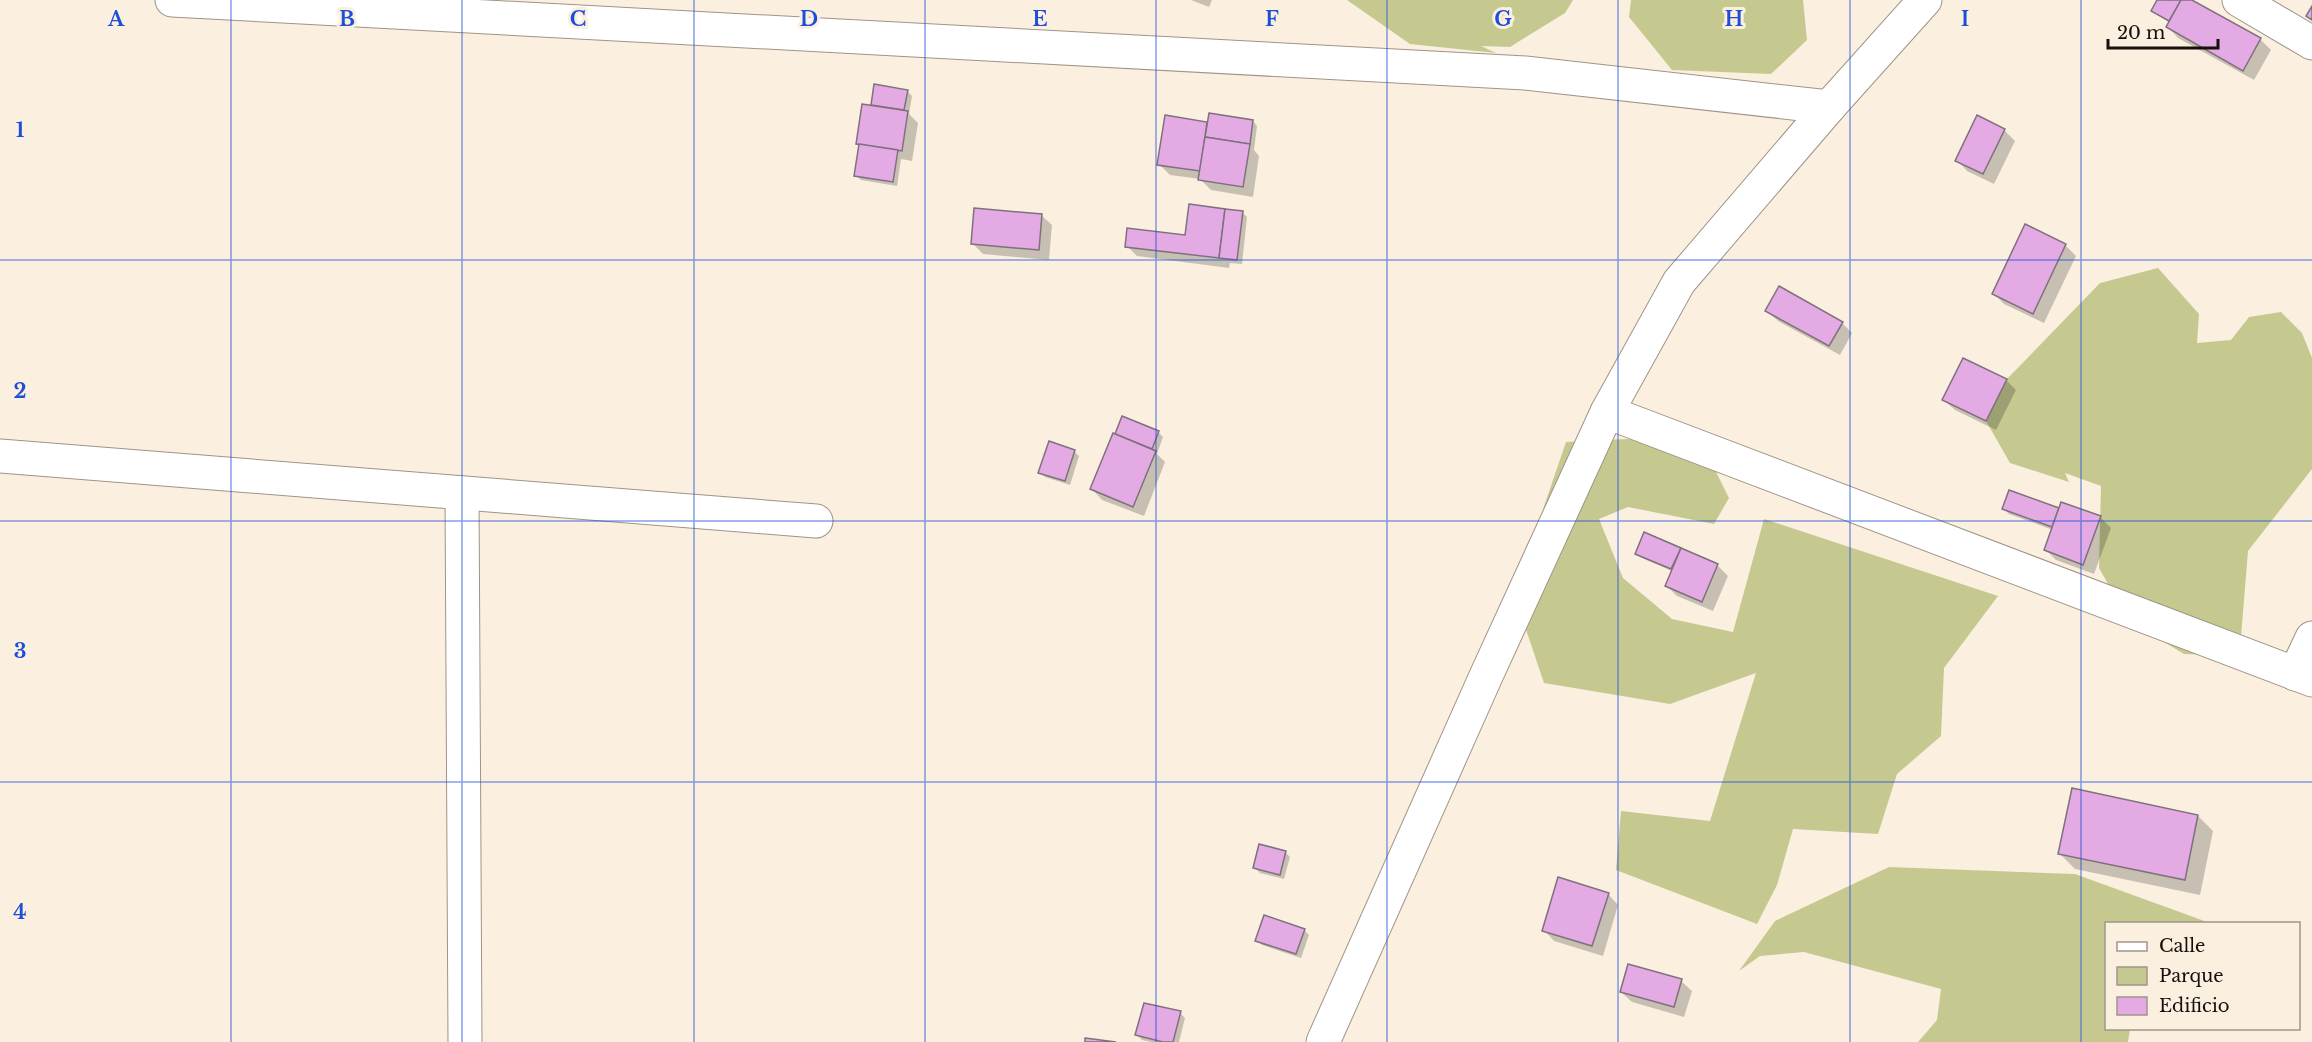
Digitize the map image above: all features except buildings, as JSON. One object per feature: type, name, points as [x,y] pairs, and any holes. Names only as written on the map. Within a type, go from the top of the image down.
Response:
[{"type":"street","points":[[172,0],[591,11],[1525,73],[1829,107]]},
{"type":"street","points":[[1323,1042],[1486,676],[1607,412],[1679,282],[1829,107],[1925,0]]},
{"type":"street","points":[[2239,0],[2312,43]]},
{"type":"street","points":[[1607,412],[2304,677],[2312,638]]},
{"type":"street","points":[[0,456],[816,521]]},
{"type":"street","points":[[462,493],[465,1042]]},
{"type":"green space","points":[[1347,0],[1573,0],[1565,13],[1510,47],[1481,46],[1496,53],[1410,44]]},
{"type":"green space","points":[[1631,0],[1803,0],[1807,40],[1771,74],[1672,70],[1629,17]]},
{"type":"green space","points":[[2158,268],[2199,314],[2197,343],[2231,340],[2249,317],[2281,312],[2302,333],[2312,358],[2312,469],[2248,551],[2241,637],[2213,655],[2184,654],[2129,621],[2099,568],[2101,486],[2065,473],[2069,482],[2010,463],[1986,421],[2007,379],[2100,283]]},
{"type":"green space","points":[[1640,440],[1715,470],[1729,498],[1714,524],[1628,507],[1599,519],[1623,578],[1672,619],[1733,632],[1764,519],[1998,596],[1944,668],[1941,736],[1897,774],[1878,834],[1793,829],[1777,885],[1757,924],[1616,870],[1621,811],[1710,821],[1756,673],[1670,704],[1544,683],[1514,594],[1566,442]]},
{"type":"green space","points":[[1889,867],[2075,874],[2207,922],[2105,922],[2105,1030],[2130,1030],[2128,1042],[1918,1042],[1937,1020],[1941,989],[1804,952],[1760,956],[1739,971],[1775,921]]}]
